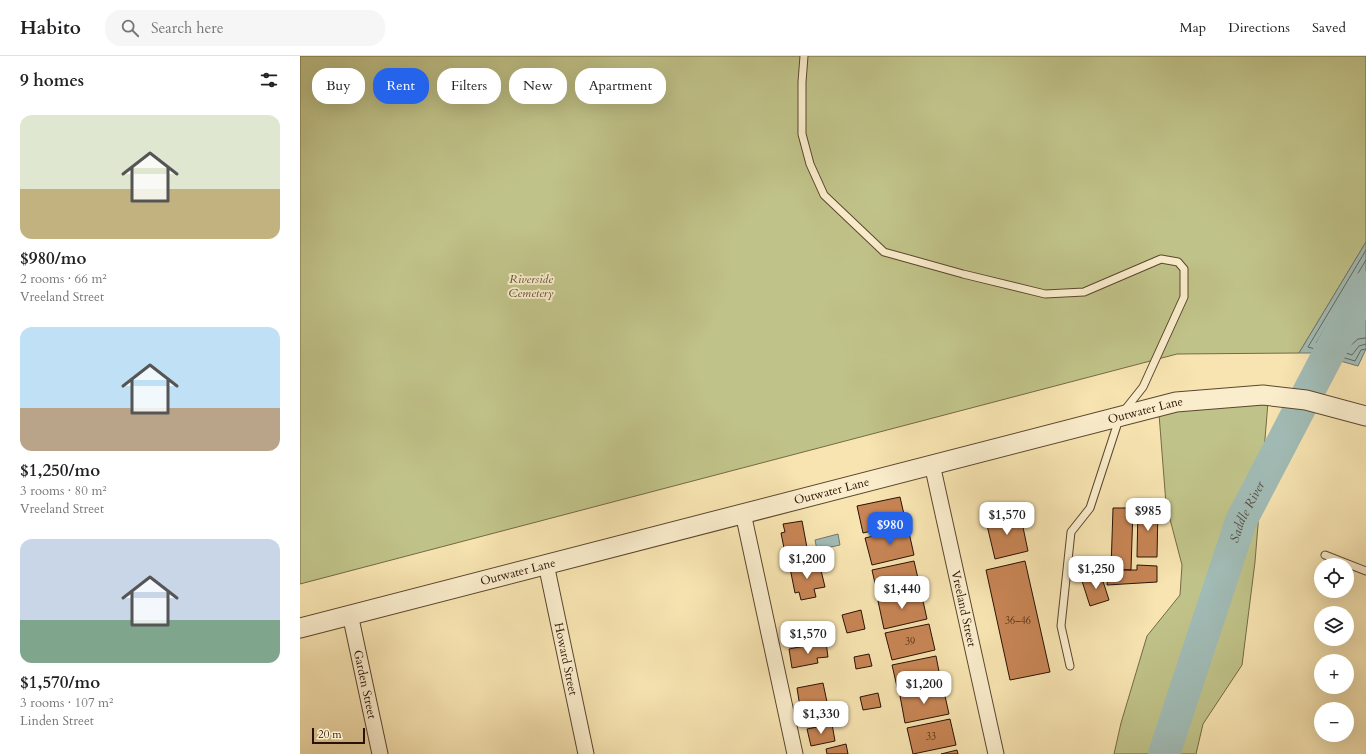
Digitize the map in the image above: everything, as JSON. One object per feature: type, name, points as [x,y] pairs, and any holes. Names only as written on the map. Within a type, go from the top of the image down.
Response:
[{"type":"street","name":"Outwater Lane","points":[[300,628],[1176,402],[1263,395],[1306,400],[1366,416]]},
{"type":"street","name":"Vreeland Street","points":[[932,464],[996,754]]},
{"type":"street","points":[[743,513],[795,754]]},
{"type":"street","name":"Howard Street","points":[[546,564],[586,754]]},
{"type":"street","name":"Garden Street","points":[[350,614],[380,754]]},
{"type":"lane","points":[[804,56],[802,82],[802,134],[810,164],[824,195],[884,252],[1045,294],[1084,292],[1161,259],[1178,262],[1184,269],[1184,296],[1143,387],[1120,416],[1090,508],[1071,532],[1061,626],[1070,666]]},
{"type":"lane","points":[[1325,556],[1366,570]]},
{"type":"green space","name":"Riverside Cemetery","points":[[300,56],[1366,56],[1366,242],[1299,353],[1177,354],[300,584]]},
{"type":"green space","points":[[1268,402],[1255,562],[1242,665],[1203,724],[1196,754],[1114,754],[1121,723],[1147,636],[1180,595],[1182,565],[1166,504],[1159,414],[1198,407]]},
{"type":"water","points":[[1366,242],[1366,349],[1358,366],[1312,353],[1299,353]]},
{"type":"water","points":[[838,534],[840,545],[817,550],[815,540]]},
{"type":"building","points":[[900,497],[906,523],[863,533],[857,506]]},
{"type":"building","points":[[1113,508],[1133,508],[1131,570],[1111,569]]},
{"type":"building","points":[[1138,508],[1158,508],[1157,557],[1137,557]]},
{"type":"building","points":[[1020,513],[1028,551],[995,559],[986,521]]},
{"type":"building","points":[[802,521],[808,553],[786,558],[781,533],[785,532],[783,524]]},
{"type":"building","points":[[908,528],[914,555],[872,565],[865,538]]},
{"type":"building","points":[[914,561],[920,587],[878,597],[872,570]]},
{"type":"building","points":[[1025,561],[1050,672],[1010,680],[986,570]]},
{"type":"building","points":[[819,562],[825,587],[814,589],[816,597],[801,600],[799,592],[795,593],[790,568]]},
{"type":"building","points":[[1137,565],[1157,566],[1157,582],[1107,585],[1108,576],[1116,577],[1117,570],[1137,570]]},
{"type":"building","points":[[1101,575],[1109,600],[1090,606],[1082,581]]},
{"type":"building","points":[[921,592],[927,619],[884,629],[878,601]]},
{"type":"building","points":[[861,610],[865,629],[847,633],[842,615]]},
{"type":"building","points":[[929,624],[935,650],[892,660],[885,633]]},
{"type":"building","points":[[826,642],[828,657],[817,658],[818,663],[792,668],[789,649]]},
{"type":"building","points":[[869,654],[872,666],[856,669],[854,657]]},
{"type":"building","points":[[936,656],[941,682],[898,691],[892,665]]},
{"type":"building","points":[[823,683],[827,702],[800,707],[797,688]]},
{"type":"building","points":[[943,687],[949,714],[905,723],[900,696]]},
{"type":"building","points":[[878,693],[881,707],[863,710],[860,697]]},
{"type":"building","points":[[950,719],[956,745],[913,754],[907,728]]},
{"type":"building","points":[[832,724],[835,741],[811,746],[807,729]]},
{"type":"building","points":[[846,744],[848,754],[827,754],[826,749]]},
{"type":"building","points":[[957,750],[958,754],[941,754]]},
{"type":"waterway","name":"Saddle River","points":[[1164,754],[1241,521],[1332,347],[1366,287]]}]
